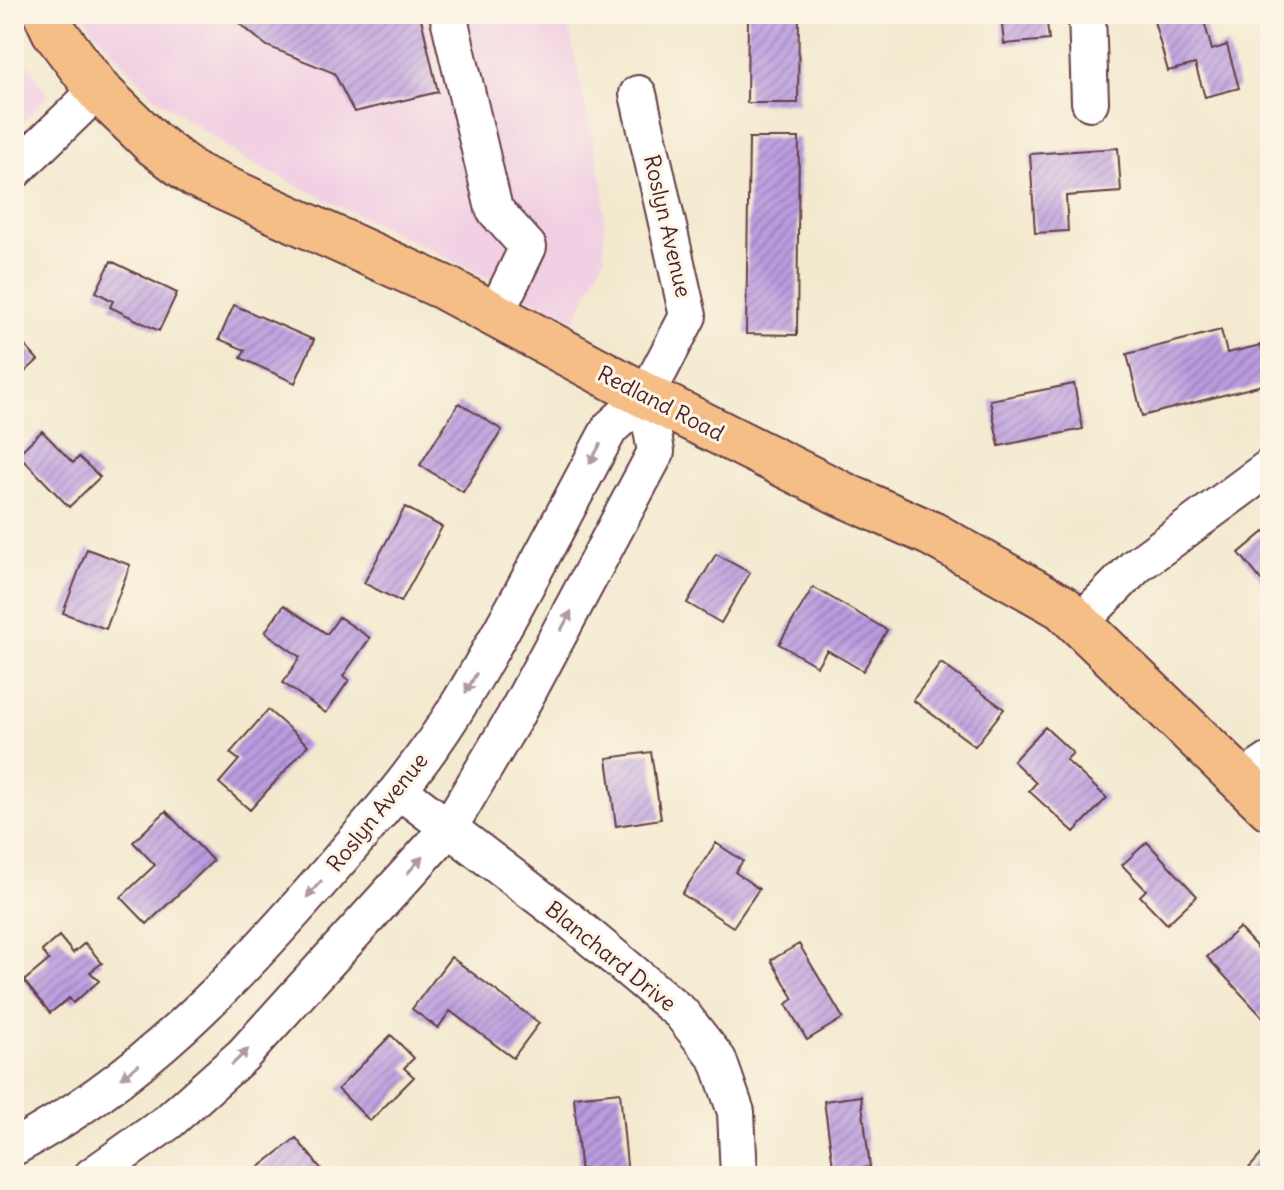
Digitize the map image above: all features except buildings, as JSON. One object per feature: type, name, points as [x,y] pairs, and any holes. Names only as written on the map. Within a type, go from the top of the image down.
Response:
[{"type":"main road","name":"Redland Road","points":[[46,14],[98,90],[154,144],[195,175],[445,288],[646,396],[842,494],[932,534],[1062,607],[1261,783]]},
{"type":"street","points":[[448,14],[494,209],[528,247],[495,315]]},
{"type":"street","points":[[1087,14],[1090,102]]},
{"type":"street","points":[[14,171],[98,90]]},
{"type":"street","name":"Roslyn Avenue","points":[[14,1147],[60,1123],[153,1054],[242,972],[400,791],[462,700],[610,428],[646,396],[688,316],[638,94]]},
{"type":"street","points":[[92,1176],[168,1122],[243,1055],[448,829],[514,718],[656,452],[646,396]]},
{"type":"street","points":[[1080,622],[1136,566],[1270,467]]},
{"type":"street","name":"Blanchard Drive","points":[[400,791],[572,922],[681,1013],[718,1060],[736,1112],[739,1176]]},
{"type":"shaded area","points":[[83,14],[566,14],[604,189],[604,257],[575,320],[249,162],[155,97],[92,29]]},
{"type":"shaded area","points":[[14,41],[48,96],[14,130]]}]
